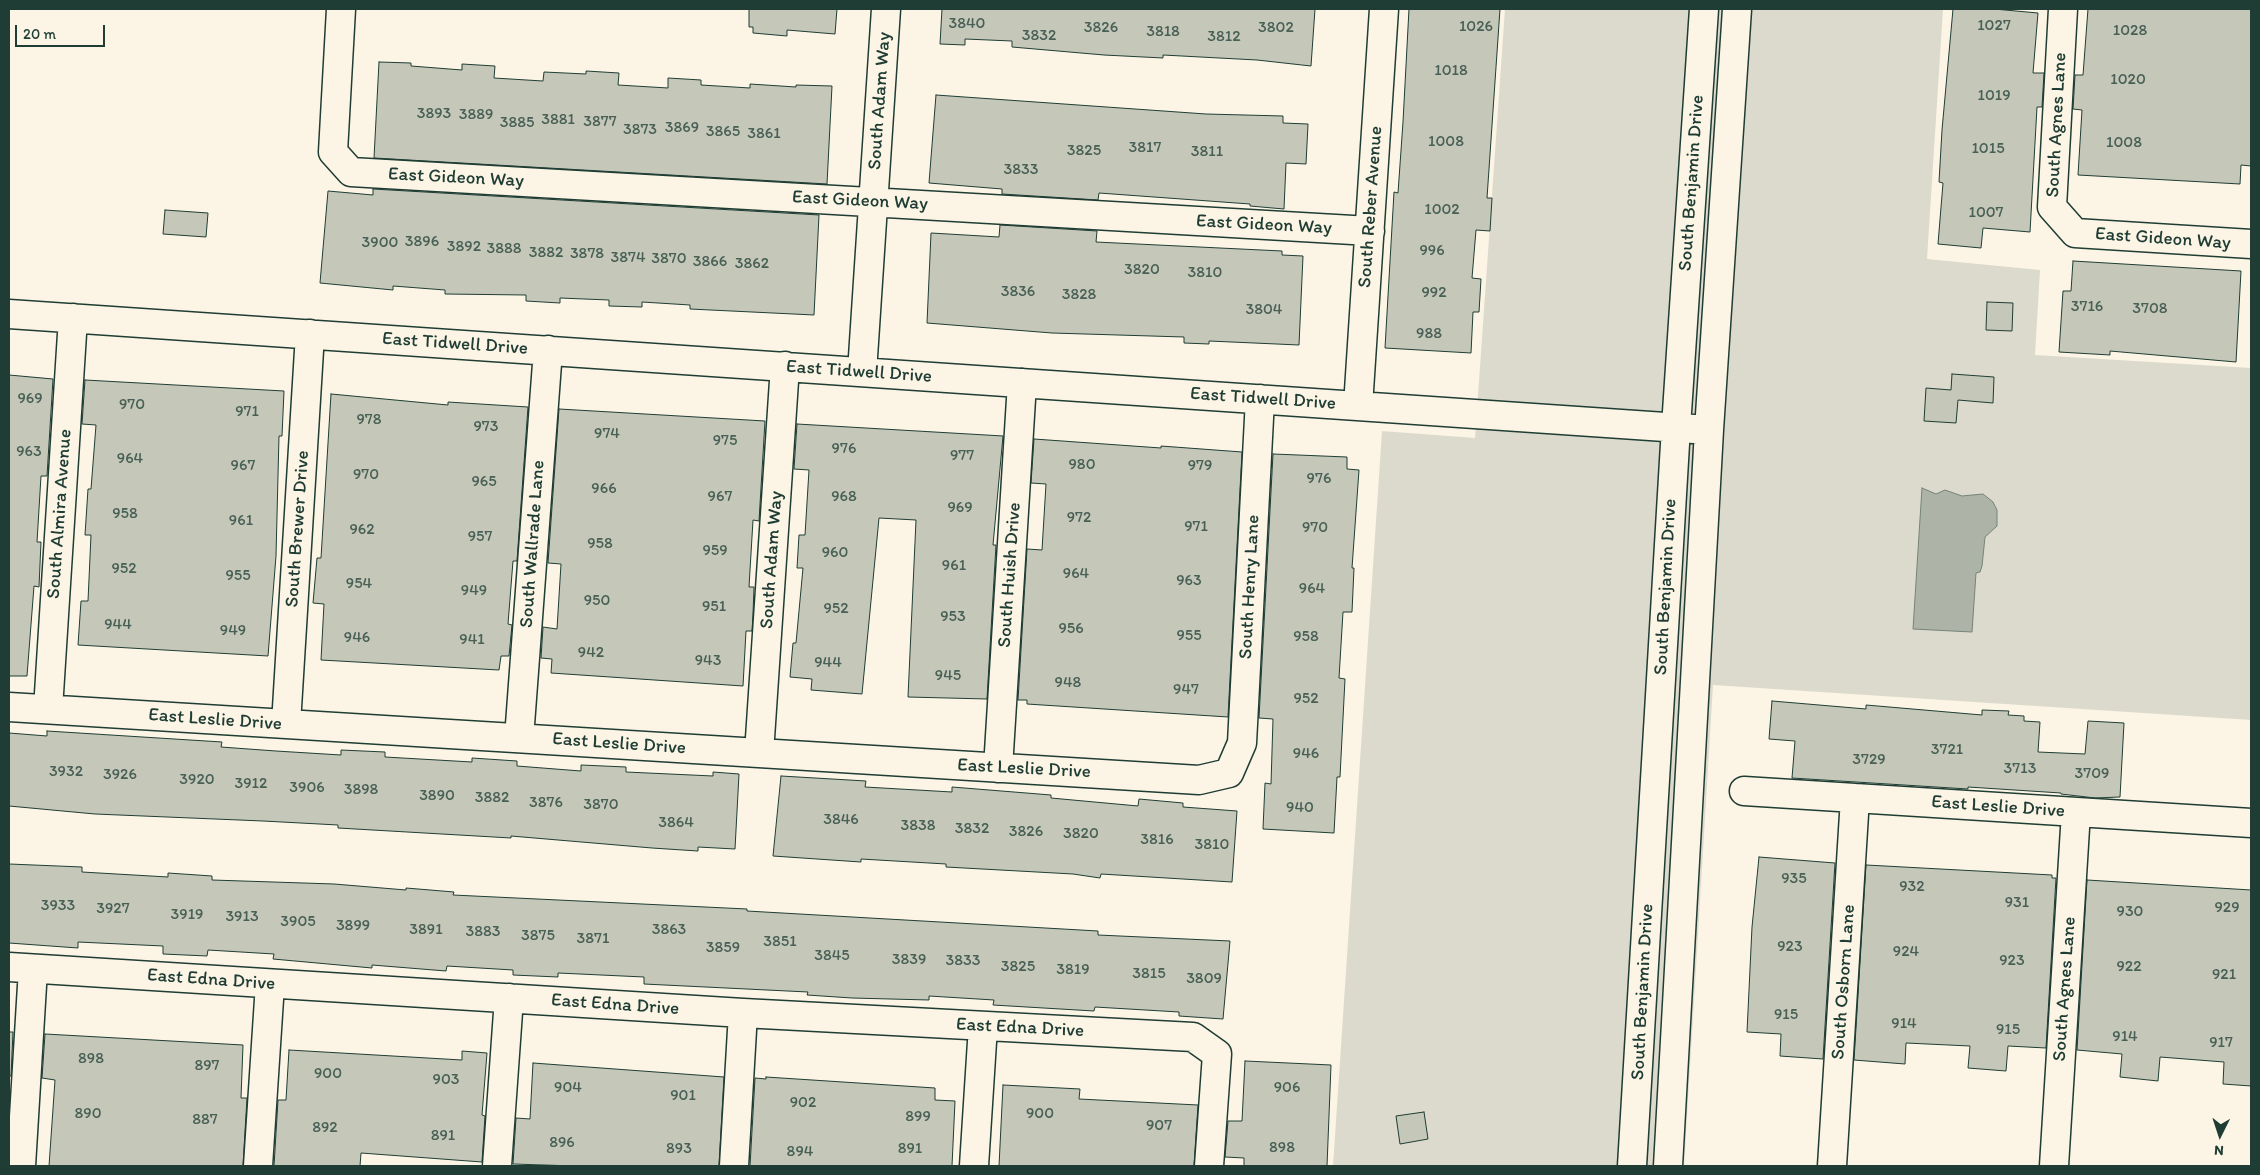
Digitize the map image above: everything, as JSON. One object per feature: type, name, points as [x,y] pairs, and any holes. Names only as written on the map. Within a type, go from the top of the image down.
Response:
[{"type":"street","name":"East Gideon Way","points":[[341,9],[333,152],[351,172],[1370,231]]},
{"type":"street","name":"South Adam Way","points":[[862,372],[886,9]]},
{"type":"street","name":"South Reber Avenue","points":[[1358,406],[1384,9]]},
{"type":"street","name":"South Benjamin Drive","points":[[1632,1166],[1676,427],[1704,9]]},
{"type":"street","name":"South Benjamin Drive","points":[[1668,1166],[1709,430],[1737,9]]},
{"type":"street","name":"South Agnes Lane","points":[[2063,9],[2052,207],[2075,234]]},
{"type":"street","name":"East Gideon Way","points":[[2075,234],[2251,244]]},
{"type":"street","name":"East Tidwell Drive","points":[[9,314],[1709,430]]},
{"type":"street","name":"South Almira Avenue","points":[[48,709],[73,318]]},
{"type":"street","name":"South Brewer Drive","points":[[286,724],[310,334]]},
{"type":"street","name":"South Wallrade Lane","points":[[519,738],[548,350]]},
{"type":"street","name":"South Adam Way","points":[[760,753],[785,366]]},
{"type":"street","name":"South Huish Drive","points":[[998,768],[1022,383]]},
{"type":"street","name":"South Henry Lane","points":[[1229,773],[1242,743],[1260,399]]},
{"type":"street","name":"East Leslie Drive","points":[[9,707],[1199,780],[1229,773]]},
{"type":"street","name":"East Leslie Drive","points":[[1744,791],[2251,822]]},
{"type":"street","name":"South Osborn Lane","points":[[1832,1166],[1855,798]]},
{"type":"street","name":"South Agnes Lane","points":[[2054,1166],[2076,812]]},
{"type":"street","name":"East Edna Drive","points":[[21,968],[743,1013],[1193,1037],[1217,1054],[1210,1166]]},
{"type":"street","points":[[21,968],[21,1166]]},
{"type":"street","points":[[258,1166],[270,984]]},
{"type":"street","points":[[497,1166],[509,998]]},
{"type":"street","points":[[734,1166],[743,1013]]},
{"type":"street","points":[[974,1166],[983,1026]]},
{"type":"shaded area","points":[[1505,9],[1943,9],[1927,259],[2040,270],[2035,355],[2251,368],[2251,720],[1713,685],[1684,1166],[1333,1166],[1382,431],[1475,438]]},
{"type":"shaded area","points":[[1922,488],[1936,494],[1945,490],[1962,496],[1983,494],[1993,502],[1997,510],[1997,526],[1985,537],[1982,566],[1980,572],[1976,573],[1972,632],[1913,629]]},
{"type":"building","points":[[749,9],[837,9],[835,34],[787,30],[787,36],[753,33],[753,27],[749,27]]},
{"type":"building","points":[[942,9],[1315,9],[1311,66],[1257,60],[1163,55],[1163,58],[1104,55],[1012,47],[1012,41],[965,39],[965,45],[940,44]]},
{"type":"building","points":[[1409,9],[1500,9],[1487,198],[1492,198],[1490,231],[1476,230],[1472,278],[1481,279],[1479,312],[1473,312],[1471,353],[1385,348],[1394,192],[1398,193]]},
{"type":"building","points":[[1953,9],[1994,9],[2038,13],[2033,73],[2044,73],[2042,107],[2037,107],[2030,232],[1983,228],[1981,248],[1938,244],[1943,183],[1939,182],[1942,130]]},
{"type":"building","points":[[2088,9],[2251,9],[2251,166],[2241,165],[2240,184],[2078,175],[2082,110],[2073,109],[2075,75],[2083,75]]},
{"type":"building","points":[[379,62],[411,63],[411,66],[462,70],[462,64],[495,66],[494,78],[543,81],[544,72],[586,74],[586,71],[619,73],[618,85],[668,88],[668,78],[701,80],[701,85],[750,88],[750,84],[796,87],[796,85],[832,86],[827,184],[374,158]]},
{"type":"building","points":[[936,95],[1206,114],[1283,116],[1283,123],[1308,124],[1306,164],[1286,163],[1284,209],[1250,206],[1250,204],[1099,193],[1098,200],[1002,194],[1002,189],[929,183]]},
{"type":"building","points":[[373,189],[819,215],[814,315],[690,309],[690,305],[642,302],[642,307],[609,306],[609,300],[560,298],[560,303],[526,301],[526,295],[445,294],[445,290],[393,286],[393,290],[320,283],[328,191],[373,195]]},
{"type":"building","points":[[165,210],[208,213],[206,237],[163,234]]},
{"type":"building","points":[[1000,225],[1097,231],[1096,242],[1282,251],[1282,255],[1303,256],[1299,345],[1209,341],[1209,344],[1184,343],[1184,337],[1052,333],[927,323],[931,233],[999,237]]},
{"type":"building","points":[[2073,261],[2241,271],[2236,362],[2110,351],[2110,355],[2059,352],[2063,291],[2071,291]]},
{"type":"building","points":[[1987,302],[2013,303],[2012,331],[1986,330]]},
{"type":"building","points":[[1952,374],[1994,377],[1993,403],[1958,400],[1956,423],[1924,421],[1926,388],[1951,390]]},
{"type":"building","points":[[9,375],[53,379],[47,476],[41,476],[37,542],[41,542],[39,587],[34,586],[27,676],[9,676]]},
{"type":"building","points":[[85,380],[284,391],[282,436],[279,436],[276,556],[268,656],[78,645],[81,601],[88,601],[91,535],[85,535],[88,489],[91,489],[96,425],[82,424]]},
{"type":"building","points":[[331,394],[448,405],[448,402],[528,407],[517,561],[513,561],[508,624],[512,625],[509,656],[501,656],[499,670],[321,660],[324,604],[313,603],[317,558],[321,558]]},
{"type":"building","points":[[559,409],[765,421],[759,521],[753,520],[749,587],[754,587],[752,631],[746,631],[743,686],[551,673],[552,659],[541,658],[543,627],[557,629],[561,564],[548,563]]},
{"type":"building","points":[[797,424],[1003,436],[993,545],[996,545],[987,699],[908,697],[916,520],[879,518],[862,694],[811,690],[812,679],[790,677],[793,643],[796,643],[803,568],[797,568],[799,535],[805,535],[809,470],[794,469]]},
{"type":"building","points":[[1034,439],[1242,452],[1228,717],[1027,704],[1027,700],[1018,700],[1027,549],[1042,550],[1046,484],[1031,483]]},
{"type":"building","points":[[1273,454],[1347,457],[1347,469],[1359,470],[1352,568],[1354,568],[1352,612],[1343,612],[1339,678],[1345,679],[1340,777],[1337,777],[1334,833],[1263,829],[1265,783],[1271,784],[1273,719],[1259,718]]},
{"type":"building","points":[[1772,701],[1866,709],[1866,705],[1982,715],[1982,710],[2009,711],[2008,715],[2024,716],[2024,721],[2040,722],[2038,752],[2085,754],[2088,721],[2124,723],[2120,797],[2095,798],[2061,793],[1792,778],[1795,741],[1769,739]]},
{"type":"building","points":[[47,731],[222,742],[221,747],[276,751],[341,755],[341,750],[385,752],[385,757],[472,762],[472,758],[517,761],[517,766],[581,771],[581,765],[626,767],[626,772],[713,776],[713,772],[739,774],[735,849],[698,847],[698,851],[511,836],[511,838],[338,828],[338,825],[95,814],[9,806],[9,733],[47,736]]},
{"type":"building","points":[[781,776],[866,781],[865,787],[952,792],[952,787],[1051,795],[1051,798],[1138,806],[1139,799],[1183,803],[1183,807],[1237,811],[1232,882],[1101,874],[1100,878],[1073,874],[946,867],[946,864],[861,859],[861,862],[773,856]]},
{"type":"building","points":[[1759,857],[1835,863],[1823,1059],[1780,1056],[1781,1034],[1747,1032],[1752,927]]},
{"type":"building","points":[[9,864],[82,867],[82,872],[168,877],[168,873],[212,876],[212,880],[334,884],[406,890],[406,888],[454,892],[453,895],[747,909],[747,911],[1098,931],[1098,935],[1230,941],[1223,1019],[1179,1016],[1179,1012],[1095,1007],[1094,1011],[993,1005],[994,1000],[929,996],[929,1000],[852,998],[807,995],[808,992],[644,984],[644,977],[558,973],[558,977],[513,975],[513,970],[447,966],[446,971],[372,965],[372,968],[273,959],[274,954],[208,950],[207,956],[163,954],[163,946],[78,942],[78,948],[9,943]]},
{"type":"building","points":[[1866,865],[2052,875],[2052,878],[2056,878],[2046,1048],[2008,1046],[2006,1071],[1968,1068],[1970,1046],[1906,1043],[1905,1064],[1854,1060]]},
{"type":"building","points":[[2087,880],[2251,890],[2251,1086],[2223,1084],[2224,1062],[2160,1057],[2158,1081],[2120,1077],[2122,1054],[2077,1050]]},
{"type":"building","points":[[9,1032],[13,1032],[11,1076],[9,1076]]},
{"type":"building","points":[[45,1034],[243,1045],[241,1098],[247,1098],[243,1166],[49,1166],[55,1080],[42,1078]]},
{"type":"building","points":[[289,1050],[462,1060],[462,1051],[487,1053],[482,1115],[485,1116],[482,1162],[361,1153],[360,1166],[274,1166],[278,1100],[286,1100]]},
{"type":"building","points":[[1245,1061],[1331,1065],[1327,1166],[1244,1166],[1244,1158],[1225,1157],[1228,1121],[1242,1121]]},
{"type":"building","points":[[533,1063],[724,1077],[719,1166],[513,1164],[516,1118],[530,1119]]},
{"type":"building","points":[[766,1077],[935,1088],[935,1100],[955,1101],[952,1166],[750,1166],[755,1078],[766,1079]]},
{"type":"building","points":[[1003,1085],[1080,1089],[1079,1099],[1198,1105],[1194,1166],[999,1166]]},
{"type":"building","points":[[1424,1112],[1428,1139],[1400,1144],[1396,1116]]}]
